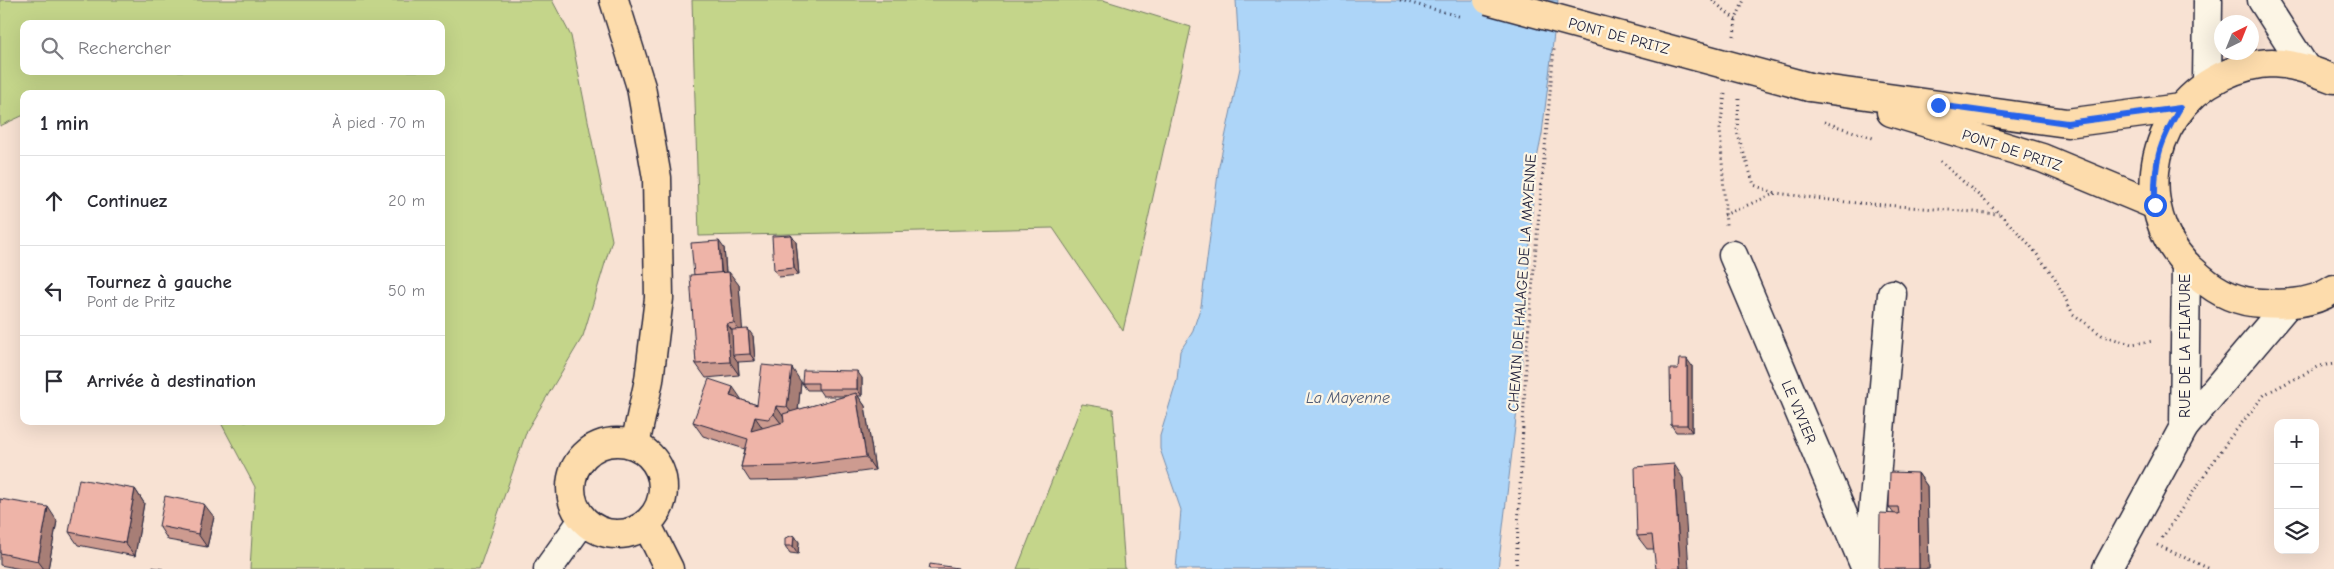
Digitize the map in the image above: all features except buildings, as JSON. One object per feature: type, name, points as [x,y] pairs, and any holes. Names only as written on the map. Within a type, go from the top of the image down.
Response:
[{"type":"main road","points":[[614,0],[641,87],[657,178],[659,298],[649,380],[635,445]]},
{"type":"main road","name":"PONT DE PRITZ","points":[[1488,0],[1809,87],[2042,158],[2155,205]]},
{"type":"main road","points":[[2333,291],[2310,300],[2287,305],[2250,303],[2215,290],[2186,266],[2166,238],[2155,205],[2154,171],[2163,138],[2180,108],[2207,83],[2238,68],[2271,63],[2304,67],[2334,79]]},
{"type":"main road","name":"PONT DE PRITZ","points":[[1809,87],[2067,123],[2180,108]]},
{"type":"main road","points":[[619,442],[635,445],[648,454],[658,466],[663,482],[663,497],[657,513],[647,525],[635,532],[621,535],[607,534],[594,529],[583,520],[574,507],[570,492],[572,476],[578,462],[590,450],[604,444],[619,442]]},
{"type":"main road","points":[[647,525],[669,569]]},
{"type":"street","points":[[2207,83],[2208,0]]},
{"type":"street","points":[[2262,0],[2304,67]]},
{"type":"street","name":"LE VIVIER","points":[[1732,255],[1867,569]]},
{"type":"street","name":"RUE DE LA FILATURE","points":[[2184,427],[2186,266]]},
{"type":"street","name":"LE VIVIER","points":[[1867,569],[1892,294]]},
{"type":"street","name":"RUE DE LA FILATURE","points":[[2107,569],[2184,427],[2287,305]]},
{"type":"street","points":[[548,569],[583,520]]},
{"type":"path","points":[[1712,0],[1736,19]]},
{"type":"path","points":[[1735,38],[1736,19],[1744,0]]},
{"type":"path","name":"CHEMIN DE HALAGE DE LA MAYENNE","points":[[1516,569],[1527,346],[1554,47]]},
{"type":"path","points":[[1725,92],[1720,128],[1724,215],[1732,255]]},
{"type":"path","points":[[1739,98],[1737,132],[1754,185],[1776,193],[1846,202],[2000,214]]},
{"type":"path","points":[[1816,120],[1882,141]]},
{"type":"path","points":[[1938,159],[2000,214],[2029,244],[2055,278],[2074,314],[2103,336],[2131,344],[2159,340]]},
{"type":"path","points":[[1724,215],[1776,193]]},
{"type":"path","points":[[2210,569],[2156,546],[2229,438],[2266,394],[2320,366],[2334,364]]},
{"type":"green space","points":[[0,0],[552,0],[571,36],[612,240],[583,336],[527,430],[479,569],[250,569],[255,487],[222,425],[445,425],[445,90],[20,90],[20,117],[0,126]]},
{"type":"green space","points":[[692,0],[1103,0],[1191,27],[1123,331],[1053,228],[699,236]]},
{"type":"green space","points":[[1082,404],[1113,409],[1125,569],[1017,569]]},
{"type":"water","name":"La Mayenne","points":[[1236,0],[1558,0],[1542,134],[1535,168],[1521,377],[1498,569],[1176,569],[1181,510],[1160,449],[1160,436],[1177,380],[1180,351],[1192,333],[1201,306],[1219,166],[1240,68]]},
{"type":"route","points":[[1938,105],[2067,123],[2180,108],[2163,138],[2158,154],[2154,171],[2155,205]]}]
